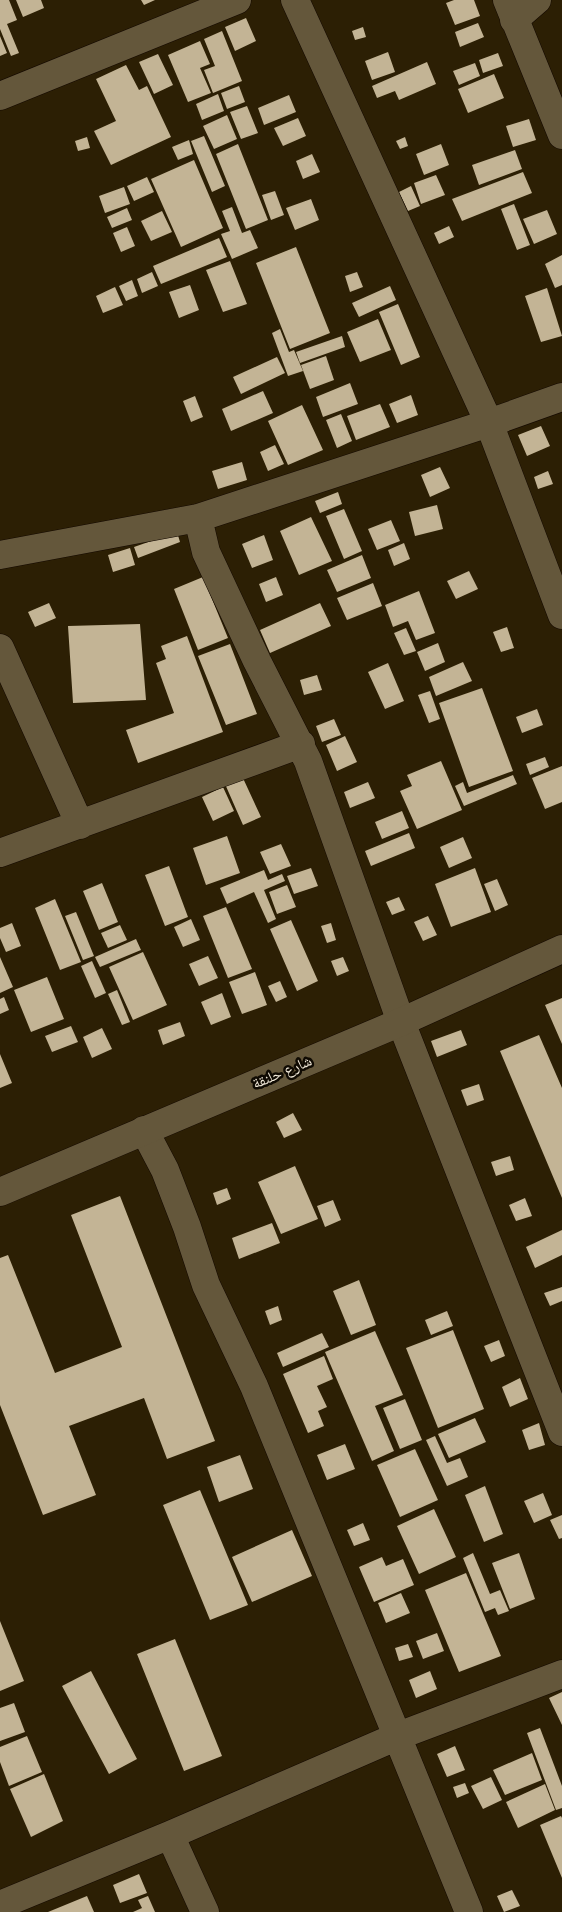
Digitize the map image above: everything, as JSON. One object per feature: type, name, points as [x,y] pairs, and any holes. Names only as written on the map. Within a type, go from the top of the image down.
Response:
[{"type":"street","points":[[0,96],[237,0]]},
{"type":"street","points":[[295,0],[489,423],[562,615]]},
{"type":"street","points":[[536,0],[510,10],[562,135]]},
{"type":"street","points":[[0,555],[198,518],[489,423],[562,397]]},
{"type":"street","points":[[198,518],[206,552],[258,661],[301,744],[402,1022],[562,1432]]},
{"type":"street","points":[[0,648],[80,824]]},
{"type":"street","points":[[0,853],[301,744]]},
{"type":"street","name":"شارع حلنقة","points":[[0,1192],[402,1022],[562,949]]},
{"type":"street","points":[[144,1130],[165,1170],[187,1227],[206,1285],[254,1386],[469,1912]]},
{"type":"street","points":[[0,1905],[170,1835],[398,1736],[562,1674]]},
{"type":"street","points":[[170,1835],[205,1912]]},
{"type":"building","points":[[0,0],[9,0],[17,20],[7,24],[19,53],[11,56],[0,29]]},
{"type":"building","points":[[16,0],[41,0],[44,8],[23,17]]},
{"type":"building","points":[[141,0],[155,0],[144,5]]},
{"type":"building","points":[[454,0],[474,0],[480,16],[455,25],[446,3]]},
{"type":"building","points":[[246,18],[256,41],[235,51],[225,27]]},
{"type":"building","points":[[478,23],[484,37],[460,47],[455,32]]},
{"type":"building","points":[[363,27],[366,37],[355,40],[352,31]]},
{"type":"building","points":[[222,31],[242,81],[213,93],[204,70],[215,66],[204,39]]},
{"type":"building","points":[[0,36],[7,53],[0,56]]},
{"type":"building","points":[[200,41],[210,64],[200,68],[211,93],[188,102],[168,55]]},
{"type":"building","points":[[388,52],[395,72],[372,80],[365,61]]},
{"type":"building","points":[[498,53],[503,66],[483,73],[479,60]]},
{"type":"building","points":[[158,54],[173,85],[154,94],[139,62]]},
{"type":"building","points":[[427,62],[436,84],[399,100],[395,91],[377,98],[372,86]]},
{"type":"building","points":[[475,63],[480,76],[459,85],[453,71]]},
{"type":"building","points":[[126,65],[139,90],[147,86],[171,137],[111,165],[94,131],[116,121],[96,79]]},
{"type":"building","points":[[494,74],[504,98],[468,113],[458,89]]},
{"type":"building","points":[[239,86],[245,102],[227,109],[221,93]]},
{"type":"building","points":[[218,94],[224,111],[202,120],[196,104]]},
{"type":"building","points":[[289,95],[296,112],[264,125],[258,108]]},
{"type":"building","points":[[247,106],[258,133],[241,139],[230,112]]},
{"type":"building","points":[[227,115],[237,139],[214,149],[203,126]]},
{"type":"building","points":[[298,118],[306,136],[283,146],[274,128]]},
{"type":"building","points":[[529,119],[536,140],[513,147],[506,126]]},
{"type":"building","points":[[204,136],[225,186],[212,192],[191,141]]},
{"type":"building","points":[[87,137],[90,148],[78,151],[75,141]]},
{"type":"building","points":[[405,137],[408,146],[400,149],[396,141]]},
{"type":"building","points":[[189,140],[193,154],[178,160],[172,147]]},
{"type":"building","points":[[238,144],[268,220],[246,229],[216,154]]},
{"type":"building","points":[[441,144],[449,165],[424,175],[416,154]]},
{"type":"building","points":[[515,150],[522,169],[479,185],[472,165]]},
{"type":"building","points":[[312,154],[320,172],[303,179],[296,161]]},
{"type":"building","points":[[194,160],[223,228],[181,247],[151,179]]},
{"type":"building","points":[[523,172],[532,193],[462,221],[452,199]]},
{"type":"building","points":[[436,175],[445,195],[421,204],[414,183]]},
{"type":"building","points":[[147,177],[154,192],[134,201],[127,186]]},
{"type":"building","points":[[411,186],[420,206],[408,211],[399,192]]},
{"type":"building","points":[[124,187],[130,204],[105,213],[99,196]]},
{"type":"building","points":[[275,191],[284,215],[271,220],[262,195]]},
{"type":"building","points":[[311,199],[319,220],[295,230],[286,208]]},
{"type":"building","points":[[514,204],[530,245],[517,250],[501,209]]},
{"type":"building","points":[[232,207],[242,233],[250,230],[258,248],[232,259],[221,234],[230,231],[222,211]]},
{"type":"building","points":[[127,208],[132,220],[112,228],[107,217]]},
{"type":"building","points":[[547,210],[557,234],[534,244],[523,219]]},
{"type":"building","points":[[162,211],[172,232],[151,241],[141,221]]},
{"type":"building","points":[[449,226],[454,237],[439,244],[434,233]]},
{"type":"building","points":[[127,227],[135,246],[121,252],[113,233]]},
{"type":"building","points":[[219,238],[227,257],[161,284],[153,266]]},
{"type":"building","points":[[296,247],[330,333],[290,349],[256,263]]},
{"type":"building","points":[[562,255],[562,285],[555,288],[545,264]]},
{"type":"building","points":[[230,261],[247,304],[223,312],[206,270]]},
{"type":"building","points":[[152,272],[158,286],[142,293],[137,279]]},
{"type":"building","points":[[357,272],[363,287],[350,292],[345,276]]},
{"type":"building","points":[[132,280],[138,296],[126,301],[119,286]]},
{"type":"building","points":[[190,285],[199,310],[179,318],[169,292]]},
{"type":"building","points":[[390,286],[396,300],[359,317],[352,303]]},
{"type":"building","points":[[115,287],[123,305],[103,313],[96,296]]},
{"type":"building","points":[[547,288],[562,336],[541,342],[525,296]]},
{"type":"building","points":[[398,304],[420,357],[401,365],[379,312]]},
{"type":"building","points":[[378,319],[391,350],[360,362],[347,332]]},
{"type":"building","points":[[280,329],[289,352],[294,350],[303,371],[288,376],[272,333]]},
{"type":"building","points":[[342,336],[345,347],[300,363],[296,352]]},
{"type":"building","points":[[326,356],[334,380],[310,389],[301,365]]},
{"type":"building","points":[[277,357],[285,373],[241,394],[233,377]]},
{"type":"building","points":[[350,383],[358,404],[323,417],[316,397]]},
{"type":"building","points":[[263,391],[273,413],[231,431],[222,409]]},
{"type":"building","points":[[411,395],[418,415],[397,423],[389,404]]},
{"type":"building","points":[[195,396],[203,417],[191,422],[183,401]]},
{"type":"building","points":[[380,404],[390,427],[356,440],[347,416]]},
{"type":"building","points":[[302,405],[323,450],[288,465],[268,421]]},
{"type":"building","points":[[341,414],[352,441],[337,448],[326,420]]},
{"type":"building","points":[[541,426],[550,446],[527,456],[518,435]]},
{"type":"building","points":[[275,445],[284,464],[268,471],[260,452]]},
{"type":"building","points":[[242,462],[247,480],[218,489],[212,471]]},
{"type":"building","points":[[440,467],[450,488],[430,497],[421,475]]},
{"type":"building","points":[[548,471],[553,484],[538,489],[534,477]]},
{"type":"building","points":[[338,492],[342,504],[320,513],[315,501]]},
{"type":"building","points":[[437,505],[443,529],[415,536],[409,512]]},
{"type":"building","points":[[344,509],[362,551],[344,559],[326,516]]},
{"type":"building","points":[[311,517],[332,561],[299,575],[280,531]]},
{"type":"building","points":[[391,520],[400,541],[377,550],[368,529]]},
{"type":"building","points":[[177,532],[180,542],[138,558],[134,547]]},
{"type":"building","points":[[264,535],[273,560],[252,568],[242,544]]},
{"type":"building","points":[[404,543],[410,559],[394,566],[388,550]]},
{"type":"building","points":[[130,548],[135,565],[113,572],[108,555]]},
{"type":"building","points":[[362,555],[371,578],[337,592],[327,570]]},
{"type":"building","points":[[469,571],[478,589],[456,599],[447,581]]},
{"type":"building","points":[[203,577],[228,638],[198,650],[174,589]]},
{"type":"building","points":[[276,577],[283,595],[266,602],[259,584]]},
{"type":"building","points":[[373,583],[382,606],[347,620],[337,598]]},
{"type":"building","points":[[419,591],[435,633],[416,640],[408,621],[393,627],[385,605]]},
{"type":"building","points":[[49,603],[56,618],[35,627],[28,612]]},
{"type":"building","points":[[320,603],[331,626],[270,653],[260,630]]},
{"type":"building","points":[[140,624],[146,700],[73,703],[68,626]]},
{"type":"building","points":[[507,627],[514,648],[501,652],[493,632]]},
{"type":"building","points":[[406,628],[416,651],[404,655],[394,633]]},
{"type":"building","points":[[187,636],[223,732],[138,763],[126,730],[174,713],[156,663],[166,659],[161,646]]},
{"type":"building","points":[[438,643],[445,662],[425,671],[417,652]]},
{"type":"building","points":[[230,644],[257,714],[226,725],[198,656]]},
{"type":"building","points":[[463,662],[472,681],[436,696],[429,677]]},
{"type":"building","points":[[388,663],[404,701],[385,709],[368,672]]},
{"type":"building","points":[[317,675],[322,690],[304,695],[300,680]]},
{"type":"building","points":[[482,688],[513,771],[469,787],[439,703]]},
{"type":"building","points":[[430,691],[440,719],[429,723],[418,695]]},
{"type":"building","points":[[537,709],[543,725],[522,733],[516,717]]},
{"type":"building","points":[[334,719],[341,735],[322,742],[316,726]]},
{"type":"building","points":[[345,736],[357,762],[337,771],[326,745]]},
{"type":"building","points":[[545,757],[549,767],[530,775],[526,764]]},
{"type":"building","points":[[441,761],[462,810],[417,829],[400,791],[412,786],[407,775]]},
{"type":"building","points":[[562,766],[562,802],[545,809],[532,778]]},
{"type":"building","points":[[513,775],[517,784],[464,806],[455,786],[463,782],[467,793]]},
{"type":"building","points":[[242,776],[261,817],[243,825],[225,784]]},
{"type":"building","points":[[368,782],[375,798],[350,808],[344,792]]},
{"type":"building","points":[[223,787],[234,811],[213,821],[202,797]]},
{"type":"building","points":[[402,811],[409,828],[382,839],[375,822]]},
{"type":"building","points":[[409,833],[415,848],[371,866],[365,851]]},
{"type":"building","points":[[227,836],[240,873],[206,885],[193,848]]},
{"type":"building","points":[[463,837],[472,858],[449,868],[440,847]]},
{"type":"building","points":[[281,844],[291,866],[270,874],[260,852]]},
{"type":"building","points":[[169,866],[188,917],[165,926],[145,875]]},
{"type":"building","points":[[311,868],[318,886],[294,894],[287,876]]},
{"type":"building","points":[[475,868],[491,912],[451,927],[435,884]]},
{"type":"building","points":[[264,870],[268,880],[282,874],[285,881],[264,890],[276,919],[268,923],[254,892],[227,904],[220,888]]},
{"type":"building","points":[[497,879],[508,905],[495,911],[484,884]]},
{"type":"building","points":[[102,883],[118,922],[99,930],[83,891]]},
{"type":"building","points":[[287,885],[296,907],[277,914],[269,892]]},
{"type":"building","points":[[399,897],[405,910],[392,915],[386,902]]},
{"type":"building","points":[[55,899],[81,962],[60,970],[35,908]]},
{"type":"building","points":[[226,907],[252,969],[228,978],[203,916]]},
{"type":"building","points":[[76,912],[94,956],[83,960],[65,916]]},
{"type":"building","points":[[428,916],[437,935],[423,941],[414,922]]},
{"type":"building","points":[[191,919],[200,940],[183,947],[174,927]]},
{"type":"building","points":[[291,920],[318,981],[297,991],[270,929]]},
{"type":"building","points":[[12,923],[21,946],[6,952],[0,938],[0,928]]},
{"type":"building","points":[[331,923],[336,940],[327,943],[321,926]]},
{"type":"building","points":[[120,925],[127,940],[108,948],[101,933]]},
{"type":"building","points":[[136,939],[141,950],[100,967],[95,957]]},
{"type":"building","points":[[143,952],[167,1005],[133,1020],[109,967]]},
{"type":"building","points":[[208,956],[218,978],[199,986],[189,964]]},
{"type":"building","points":[[0,957],[13,987],[0,993]]},
{"type":"building","points":[[343,957],[349,971],[337,976],[331,961]]},
{"type":"building","points":[[92,961],[106,993],[95,998],[81,966]]},
{"type":"building","points":[[255,972],[267,1005],[242,1014],[229,982]]},
{"type":"building","points":[[47,977],[64,1019],[31,1032],[14,990]]},
{"type":"building","points":[[280,981],[287,997],[276,1002],[268,986]]},
{"type":"building","points":[[117,990],[130,1022],[122,1025],[108,994]]},
{"type":"building","points":[[222,993],[231,1017],[211,1025],[201,1002]]},
{"type":"building","points":[[4,997],[9,1010],[0,1014],[0,999]]},
{"type":"building","points":[[562,998],[562,1044],[545,1005]]},
{"type":"building","points":[[180,1022],[185,1036],[163,1045],[158,1030]]},
{"type":"building","points":[[71,1026],[78,1042],[52,1052],[45,1036]]},
{"type":"building","points":[[102,1028],[112,1049],[92,1058],[83,1037]]},
{"type":"building","points":[[461,1030],[467,1045],[437,1057],[431,1041]]},
{"type":"building","points":[[539,1035],[562,1088],[562,1198],[500,1051]]},
{"type":"building","points":[[0,1054],[12,1083],[0,1088]]},
{"type":"building","points":[[479,1084],[484,1100],[467,1106],[461,1090]]},
{"type":"building","points":[[293,1113],[302,1130],[284,1138],[276,1122]]},
{"type":"building","points":[[510,1156],[514,1170],[496,1176],[491,1162]]},
{"type":"building","points":[[295,1166],[318,1219],[281,1234],[258,1182]]},
{"type":"building","points":[[227,1188],[231,1199],[217,1205],[213,1193]]},
{"type":"building","points":[[120,1196],[215,1441],[167,1459],[144,1398],[69,1426],[96,1495],[43,1515],[0,1405],[0,1258],[8,1255],[55,1373],[122,1347],[71,1215]]},
{"type":"building","points":[[525,1198],[532,1216],[516,1221],[509,1205]]},
{"type":"building","points":[[333,1200],[341,1220],[325,1227],[317,1206]]},
{"type":"building","points":[[272,1223],[280,1243],[239,1259],[232,1238]]},
{"type":"building","points":[[562,1230],[562,1255],[535,1268],[526,1247]]},
{"type":"building","points":[[359,1280],[376,1325],[351,1335],[333,1291]]},
{"type":"building","points":[[562,1287],[562,1301],[550,1306],[544,1293]]},
{"type":"building","points":[[278,1306],[282,1320],[270,1325],[265,1311]]},
{"type":"building","points":[[447,1311],[453,1326],[431,1335],[425,1320]]},
{"type":"building","points":[[453,1330],[484,1409],[438,1428],[406,1348]]},
{"type":"building","points":[[375,1331],[403,1395],[375,1406],[394,1451],[372,1461],[325,1352]]},
{"type":"building","points":[[322,1333],[329,1347],[283,1367],[277,1353]]},
{"type":"building","points":[[499,1340],[505,1356],[491,1362],[484,1346]]},
{"type":"building","points":[[324,1356],[333,1379],[317,1386],[327,1407],[318,1411],[324,1426],[308,1433],[283,1374]]},
{"type":"building","points":[[520,1378],[528,1399],[510,1407],[502,1387]]},
{"type":"building","points":[[405,1399],[422,1440],[400,1449],[383,1408]]},
{"type":"building","points":[[475,1418],[486,1442],[449,1458],[438,1434]]},
{"type":"building","points":[[539,1423],[545,1445],[529,1450],[522,1430]]},
{"type":"building","points":[[435,1436],[447,1463],[460,1458],[468,1477],[447,1486],[426,1440]]},
{"type":"building","points":[[345,1444],[355,1469],[327,1480],[317,1455]]},
{"type":"building","points":[[415,1449],[438,1500],[400,1517],[377,1465]]},
{"type":"building","points":[[240,1455],[253,1489],[219,1502],[207,1467]]},
{"type":"building","points":[[485,1486],[503,1534],[484,1542],[465,1495]]},
{"type":"building","points":[[200,1490],[248,1605],[210,1620],[163,1505]]},
{"type":"building","points":[[543,1493],[552,1515],[534,1523],[524,1501]]},
{"type":"building","points":[[434,1509],[456,1557],[419,1574],[397,1526]]},
{"type":"building","points":[[562,1515],[562,1538],[559,1539],[550,1520]]},
{"type":"building","points":[[363,1523],[370,1540],[354,1546],[347,1530]]},
{"type":"building","points":[[292,1530],[312,1576],[252,1602],[232,1557]]},
{"type":"building","points":[[473,1553],[490,1594],[500,1590],[509,1611],[498,1615],[495,1608],[485,1612],[463,1558]]},
{"type":"building","points":[[519,1553],[535,1599],[510,1609],[492,1563]]},
{"type":"building","points":[[382,1557],[386,1566],[403,1559],[414,1585],[374,1602],[359,1567]]},
{"type":"building","points":[[466,1573],[501,1656],[459,1672],[425,1590]]},
{"type":"building","points":[[401,1593],[410,1613],[386,1623],[378,1603]]},
{"type":"building","points":[[0,1621],[24,1681],[0,1691]]},
{"type":"building","points":[[437,1633],[444,1651],[423,1659],[416,1641]]},
{"type":"building","points":[[175,1639],[222,1756],[184,1771],[137,1654]]},
{"type":"building","points":[[408,1644],[413,1657],[399,1661],[395,1648]]},
{"type":"building","points":[[91,1671],[137,1759],[109,1774],[62,1686]]},
{"type":"building","points":[[430,1671],[437,1689],[416,1698],[409,1680]]},
{"type":"building","points":[[562,1692],[562,1725],[549,1698]]},
{"type":"building","points":[[14,1703],[25,1732],[0,1741],[0,1708]]},
{"type":"building","points":[[540,1728],[562,1786],[562,1808],[556,1810],[527,1733]]},
{"type":"building","points":[[27,1736],[42,1772],[9,1786],[0,1762],[0,1747]]},
{"type":"building","points":[[455,1746],[465,1770],[447,1777],[437,1754]]},
{"type":"building","points":[[532,1753],[542,1780],[505,1795],[493,1770]]},
{"type":"building","points":[[44,1774],[63,1821],[31,1837],[10,1789]]},
{"type":"building","points":[[491,1777],[502,1800],[483,1809],[471,1786]]},
{"type":"building","points":[[465,1783],[469,1793],[457,1798],[453,1787]]},
{"type":"building","points":[[545,1784],[555,1810],[518,1828],[506,1802]]},
{"type":"building","points":[[561,1816],[562,1818],[562,1878],[540,1825]]},
{"type":"building","points":[[139,1874],[147,1893],[120,1903],[113,1885]]},
{"type":"building","points":[[512,1890],[520,1906],[504,1912],[497,1896]]},
{"type":"building","points":[[87,1896],[94,1912],[48,1912]]},
{"type":"building","points":[[148,1896],[155,1912],[133,1912],[142,1908],[138,1900]]}]
